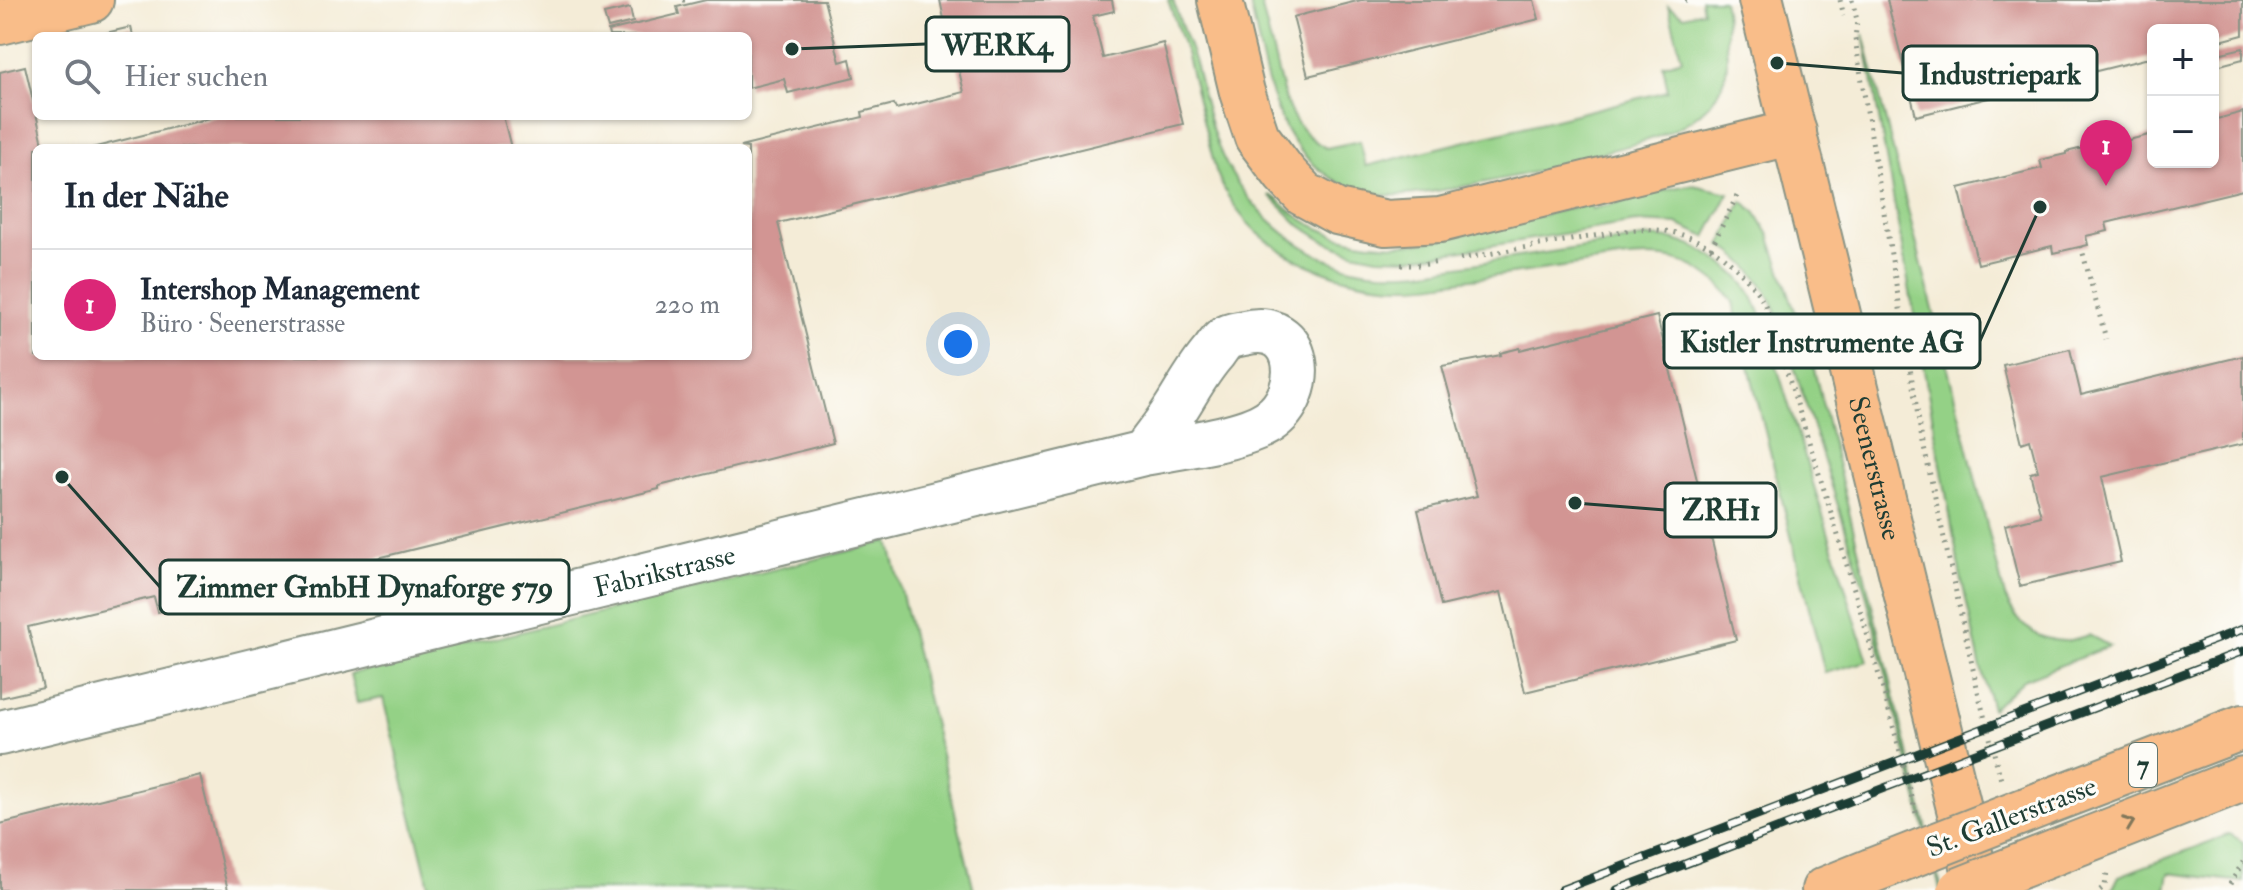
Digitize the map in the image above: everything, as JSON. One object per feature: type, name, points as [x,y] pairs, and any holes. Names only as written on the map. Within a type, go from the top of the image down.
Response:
[{"type":"main road","points":[[26,12],[91,0]]},
{"type":"main road","points":[[1220,0],[1242,92],[1257,137],[1304,194],[1349,215],[1386,223],[1440,220],[1794,132]]},
{"type":"main road","name":"Seenerstrasse","points":[[1761,0],[1979,890]]},
{"type":"main road","name":"St. Gallerstrasse","points":[[1824,890],[2243,727]]},
{"type":"main road","name":"St. Gallerstrasse","points":[[1960,890],[2243,779]]},
{"type":"street","name":"Fabrikstrasse","points":[[0,733],[1144,453]]},
{"type":"path","points":[[1840,0],[1844,16]]},
{"type":"path","points":[[1852,0],[1857,20],[1857,55],[1921,434],[2002,786]]},
{"type":"path","points":[[1711,248],[1739,192]]},
{"type":"path","points":[[1394,264],[1421,265],[1624,232],[1656,230],[1685,235],[1711,248],[1740,269],[1765,305],[1820,473],[1890,713],[1916,816]]},
{"type":"path","points":[[2081,246],[2106,339]]},
{"type":"path","points":[[2230,884],[2243,862]]},
{"type":"path","points":[[2100,890],[2105,886],[2108,872]]},
{"type":"green space","points":[[1168,0],[1173,0],[1195,63],[1214,136],[1227,166],[1267,218],[1302,246],[1322,257],[1363,270],[1415,272],[1649,237],[1674,240],[1696,248],[1736,275],[1752,295],[1761,315],[1868,661],[1825,673],[1733,302],[1720,286],[1694,267],[1655,257],[1410,286],[1375,284],[1348,278],[1296,259],[1270,243],[1248,223],[1222,185],[1186,53]]},
{"type":"green space","points":[[1249,0],[1260,0],[1282,87],[1296,121],[1326,148],[1360,141],[1366,166],[1668,91],[1663,65],[1682,59],[1668,6],[1684,16],[1703,11],[1701,0],[1723,0],[1726,70],[1714,98],[1700,113],[1663,135],[1579,158],[1579,162],[1520,175],[1420,193],[1381,195],[1350,187],[1323,172],[1291,137],[1272,94]]},
{"type":"green space","points":[[1864,34],[2005,597],[2021,622],[2035,633],[2064,641],[2089,635],[2110,646],[2023,680],[1992,709],[1960,572]]},
{"type":"green space","points":[[1693,185],[1729,193],[1706,237],[1677,224],[1636,222],[1408,258],[1353,252],[1324,241],[1298,224],[1269,195],[1301,219],[1346,239],[1409,244],[1589,204],[1592,209]]},
{"type":"green space","points":[[1742,201],[1756,213],[1769,235],[1812,361],[1942,890],[1866,594],[1776,310],[1754,273],[1721,245]]},
{"type":"green space","points":[[889,541],[974,890],[430,890],[383,698],[357,703],[350,674]]},
{"type":"green space","points":[[2230,834],[2243,842],[2243,882],[2169,873],[2166,890],[2112,890],[2119,876]]},
{"type":"building","points":[[706,0],[824,0],[840,62],[850,59],[854,77],[788,93],[784,79],[752,87],[752,32],[608,32],[679,14],[677,7]]},
{"type":"building","points":[[940,0],[1112,0],[1114,11],[1093,16],[1103,58],[1163,43],[1183,124],[778,223],[833,443],[158,612],[154,597],[28,627],[43,688],[0,698],[0,72],[25,66],[32,96],[32,120],[38,120],[43,144],[32,144],[32,360],[752,360],[752,144],[863,117],[862,112],[894,104],[896,109],[964,92],[956,58],[942,59],[938,47],[932,22],[944,19]]},
{"type":"building","points":[[1361,0],[1534,0],[1539,19],[1308,76],[1293,17]]},
{"type":"building","points":[[1887,0],[2243,0],[2243,35],[2219,41],[2219,24],[2147,24],[2147,58],[1916,116]]},
{"type":"building","points":[[630,8],[633,22],[608,28],[604,14]]},
{"type":"building","points":[[131,27],[132,32],[110,32]]},
{"type":"building","points":[[2243,48],[2243,59],[2219,65],[2219,54]]},
{"type":"building","points":[[2243,112],[2243,190],[2106,223],[2108,231],[2086,236],[2088,245],[2053,253],[2052,246],[1978,264],[1959,188],[2042,168],[2040,160],[2066,152],[2147,135],[2147,168],[2219,168],[2219,118]]},
{"type":"building","points":[[202,120],[504,120],[510,144],[108,144]]},
{"type":"building","points":[[1657,316],[1736,640],[1525,692],[1501,592],[1441,606],[1418,510],[1477,496],[1442,366],[1501,355]]},
{"type":"building","points":[[2070,349],[2081,395],[2243,356],[2243,444],[2102,477],[2121,562],[2020,586],[2005,525],[2041,516],[2030,473],[2038,471],[2030,440],[2022,443],[2003,365]]},
{"type":"building","points":[[200,775],[228,890],[0,890],[0,824]]},
{"type":"railway","points":[[1561,890],[2243,629]]},
{"type":"railway","points":[[1617,890],[2243,651]]},
{"type":"place","name":"WERK4","points":[[792,49]]},
{"type":"place","name":"Industriepark","points":[[1777,63]]},
{"type":"place","name":"Intershop Management","points":[[2106,186]]},
{"type":"place","name":"Kistler Instrumente AG","points":[[2040,207]]},
{"type":"place","name":"Zimmer GmbH Dynaforge 579","points":[[62,477]]},
{"type":"place","name":"ZRH1","points":[[1575,503]]}]
